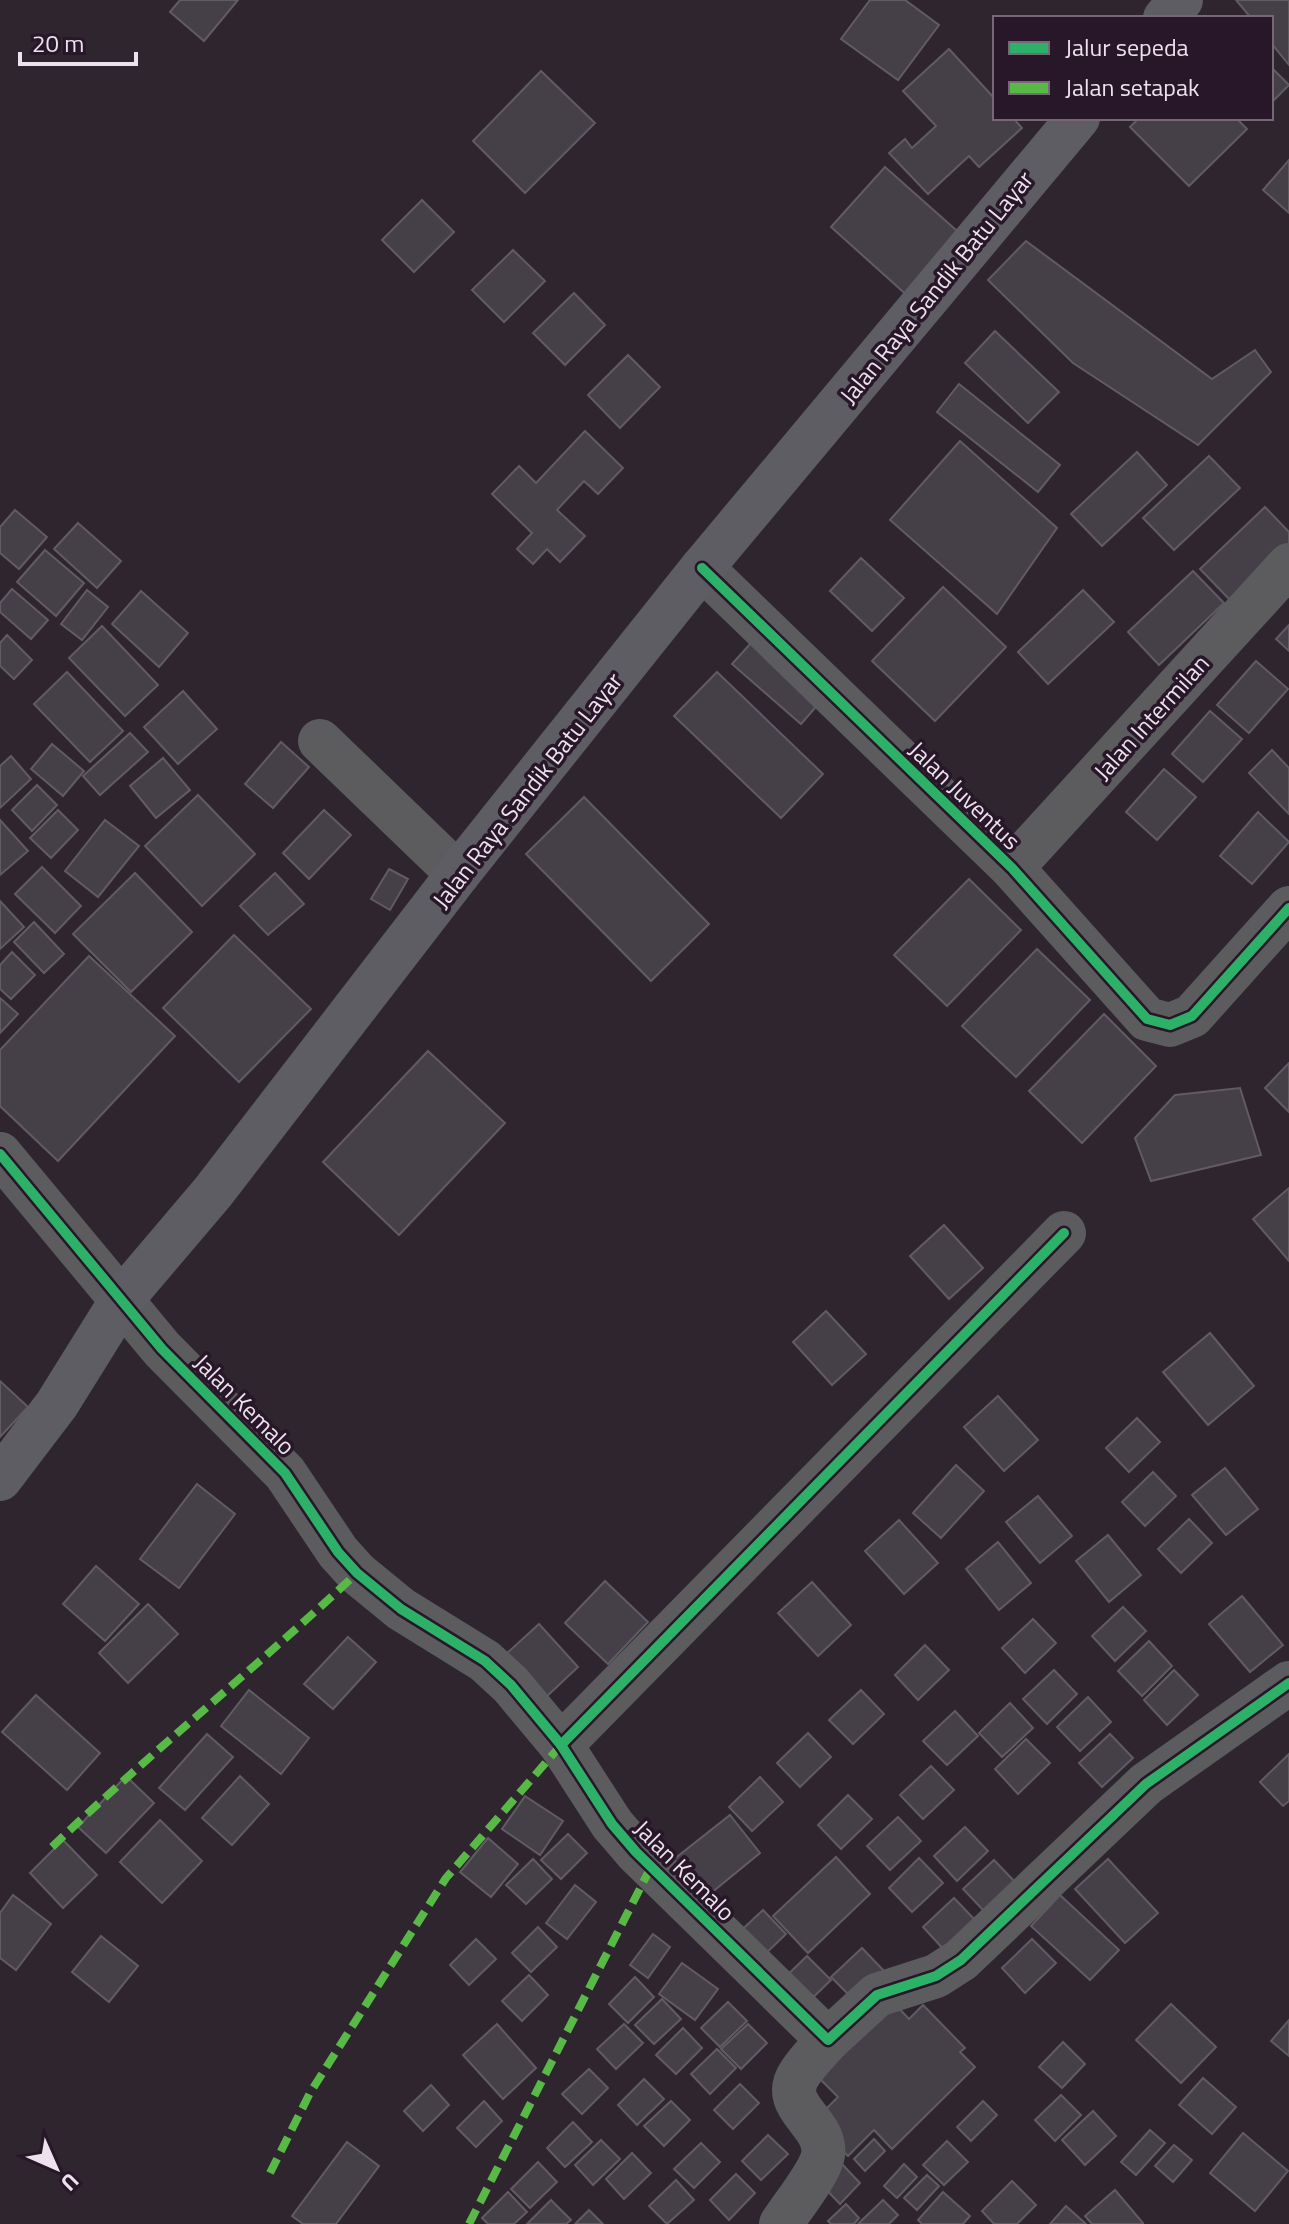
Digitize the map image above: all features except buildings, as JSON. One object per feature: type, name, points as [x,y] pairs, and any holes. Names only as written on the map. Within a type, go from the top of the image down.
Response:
[{"type":"main road","points":[[1167,16],[1181,0]]},
{"type":"main road","name":"Jalan Raya Sandik Batu Layar","points":[[0,1479],[57,1404],[123,1298],[213,1192],[458,874],[702,568],[1076,120]]},
{"type":"street","name":"Jalan Intermilan","points":[[1012,868],[1289,565]]},
{"type":"street","name":"Jalan Juventus","points":[[702,568],[1012,868],[1147,1019],[1176,1025],[1200,1008],[1289,908]]},
{"type":"street","points":[[320,741],[458,874]]},
{"type":"street","name":"Jalan Kemalo","points":[[0,1154],[123,1298],[162,1349],[285,1473],[338,1552],[357,1573],[401,1609],[485,1661],[511,1685],[561,1745],[612,1824],[636,1852],[828,2040]]},
{"type":"street","points":[[561,1745],[1064,1233]]},
{"type":"street","points":[[781,2224],[823,2158],[823,2142],[798,2107],[793,2087],[799,2073],[828,2040],[877,1995],[936,1976],[961,1960],[1146,1784],[1289,1683]]},
{"type":"marked path","points":[[52,1847],[357,1573]]},
{"type":"marked path","points":[[270,2173],[310,2093],[446,1878],[561,1745]]},
{"type":"marked path","points":[[469,2224],[651,1867]]},
{"type":"cycle path","points":[[702,568],[1012,868],[1147,1019],[1170,1025],[1192,1016],[1289,908]]},
{"type":"cycle path","points":[[0,1154],[162,1349],[285,1473],[338,1552],[357,1573],[401,1609],[485,1661],[511,1685],[561,1745],[612,1824],[636,1852],[828,2040],[877,1995],[936,1976],[961,1960],[1146,1784],[1289,1683]]},
{"type":"cycle path","points":[[561,1745],[1064,1233]]}]
